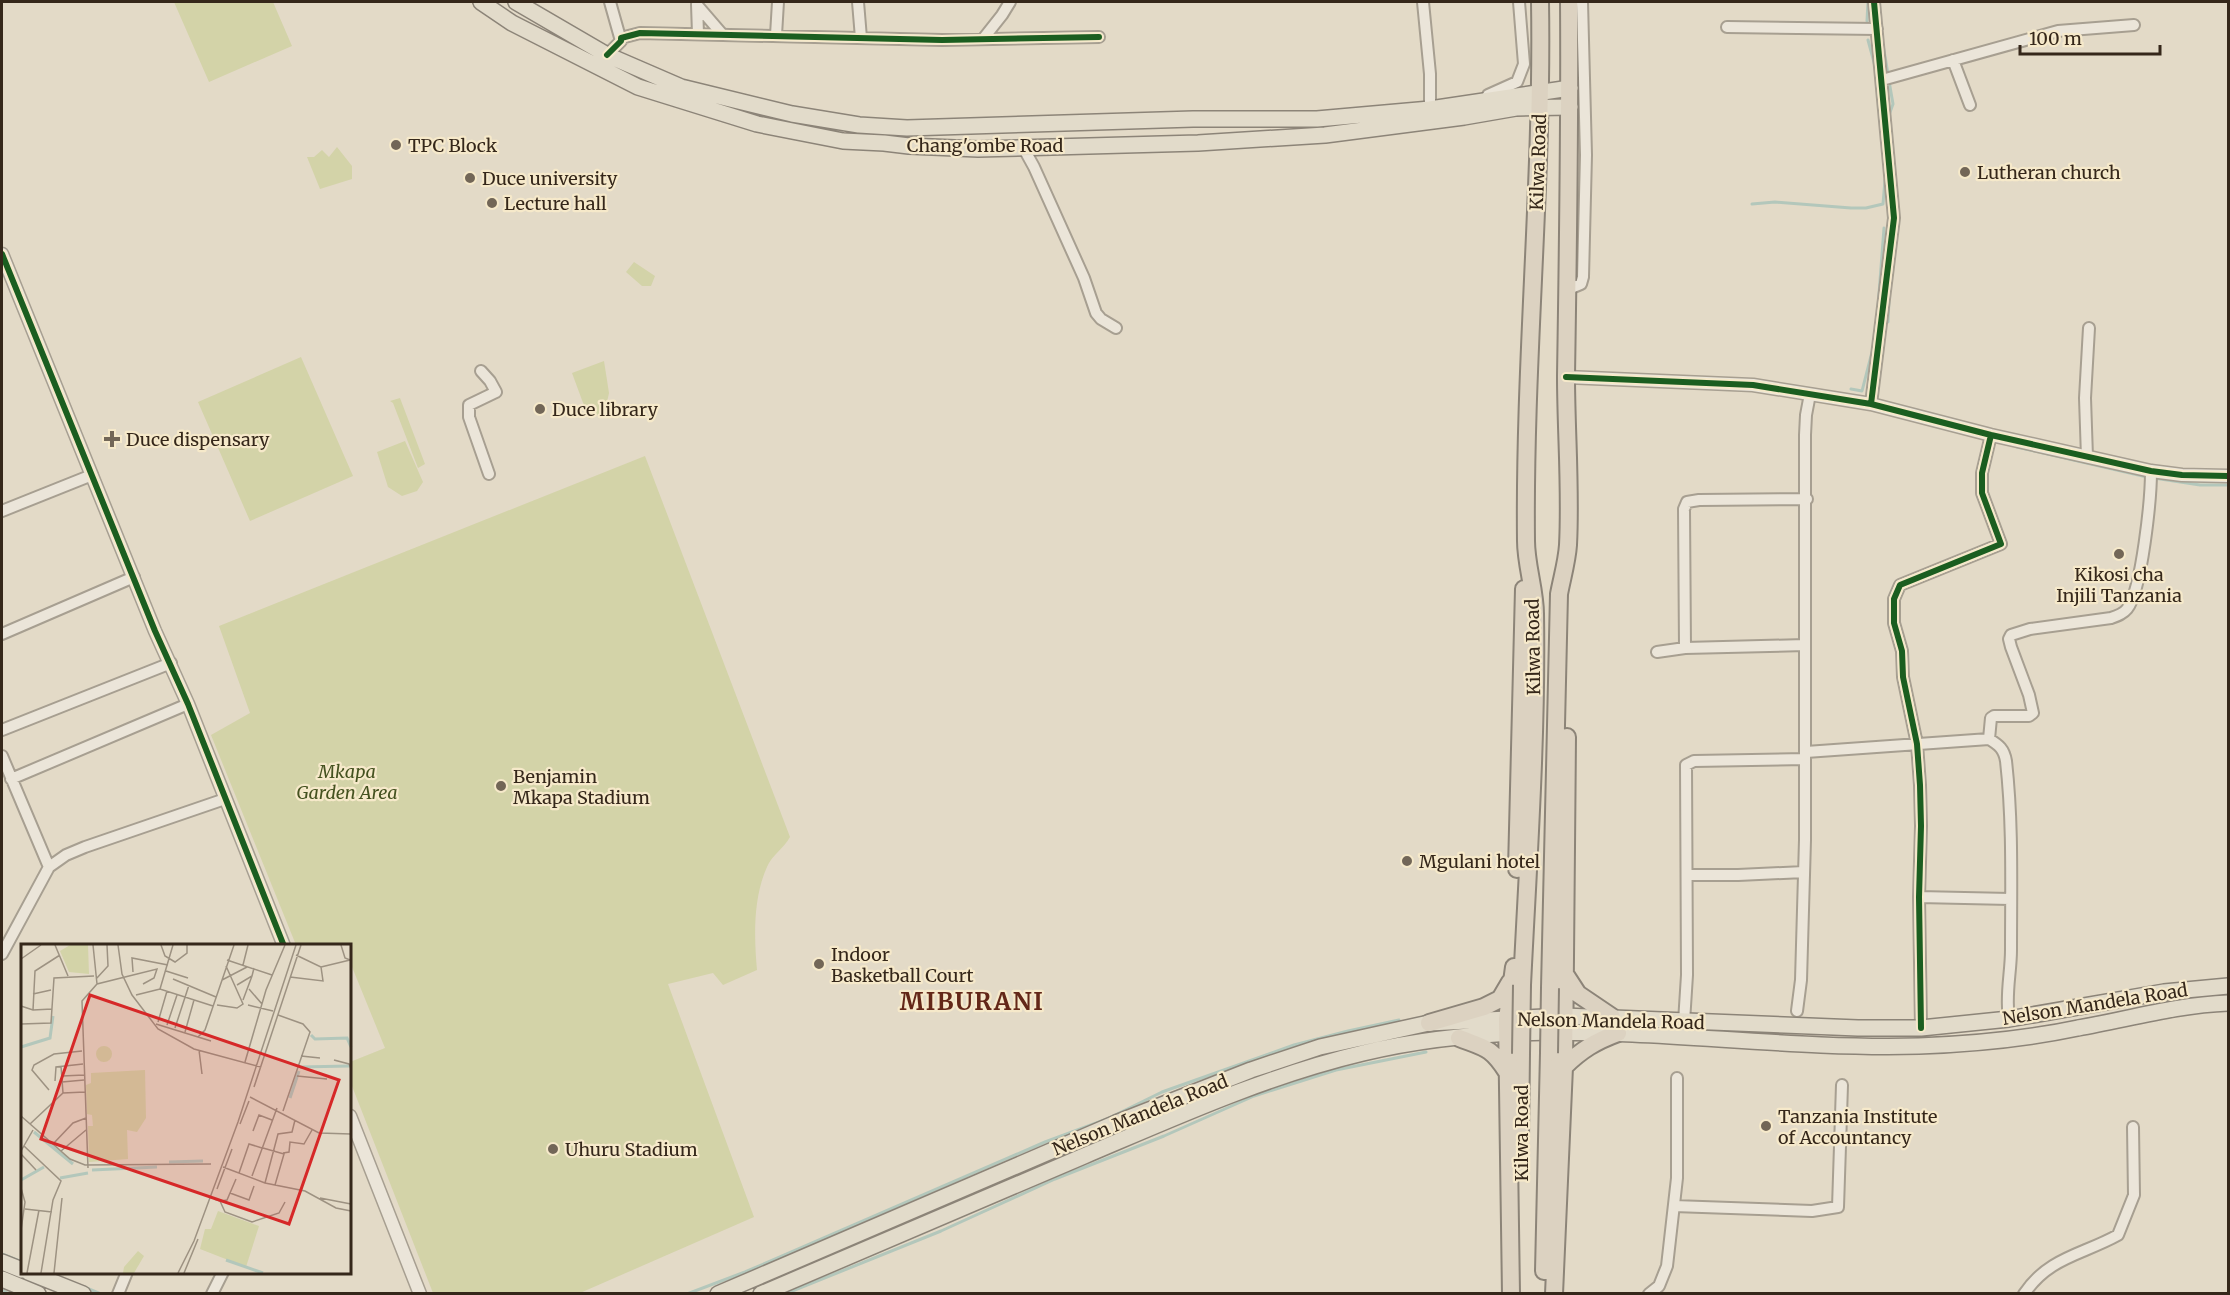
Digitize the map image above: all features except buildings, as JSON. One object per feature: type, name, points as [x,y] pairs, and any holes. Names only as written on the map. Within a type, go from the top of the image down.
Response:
[{"type":"highway","name":"Kilwa Road","points":[[1520,1293],[1521,1054],[1518,978],[1532,795],[1536,611],[1526,543],[1531,316],[1540,129],[1540,2]]},
{"type":"highway","name":"Kilwa Road","points":[[1544,1293],[1559,594],[1568,547],[1566,377],[1569,289],[1569,2]]},
{"type":"highway","points":[[1554,1293],[1564,1067],[1568,547]]},
{"type":"highway","points":[[1564,974],[1578,994],[1615,1025],[1583,1049],[1564,1067]]},
{"type":"highway","points":[[1429,1023],[1473,1011],[1500,999],[1518,978]]},
{"type":"highway","points":[[1511,1293],[1508,1026],[1518,978]]},
{"type":"highway","points":[[1459,1038],[1486,1047],[1496,1055],[1507,1072]]},
{"type":"main road","name":"Chang'ombe Road","points":[[481,2],[512,23],[638,87],[757,124],[823,138],[909,146],[978,149],[1130,147],[1325,135],[1464,117],[1512,102],[1540,68]]},
{"type":"main road","name":"Chang'ombe Road","points":[[516,2],[607,55],[681,87],[792,114],[884,127],[1193,119],[1317,120],[1431,109],[1474,102],[1540,100],[1570,107]]},
{"type":"main road","name":"Chang'ombe Road","points":[[1540,100],[1570,88]]},
{"type":"main road","points":[[1512,102],[1533,118],[1540,129]]},
{"type":"main road","name":"Nelson Mandela Road","points":[[718,1293],[1220,1081],[1320,1047],[1429,1023],[1508,1026],[1684,1022],[1921,1028],[2009,1019],[2164,992],[2229,986]]},
{"type":"main road","name":"Nelson Mandela Road","points":[[1615,1025],[1844,1046],[1975,1043],[2076,1029],[2179,1007],[2229,1003]]},
{"type":"main road","name":"Nelson Mandela Road","points":[[761,1293],[1262,1082],[1368,1052],[1459,1038],[1508,1026]]},
{"type":"main road","points":[[2,1262],[21,1270]]},
{"type":"main road","points":[[33,1274],[82,1293]]},
{"type":"main road","points":[[2,1279],[38,1293]]},
{"type":"street","points":[[610,2],[621,41]]},
{"type":"street","points":[[776,35],[778,2]]},
{"type":"street","points":[[858,2],[861,38]]},
{"type":"street","points":[[982,39],[1010,2]]},
{"type":"street","points":[[1423,2],[1431,109]]},
{"type":"street","points":[[1474,102],[1516,82],[1521,73],[1524,64],[1519,2]]},
{"type":"street","points":[[1569,289],[1581,284],[1583,277],[1586,155],[1582,2]]},
{"type":"street","points":[[1870,404],[1894,218],[1874,2]]},
{"type":"street","points":[[697,3],[698,34]]},
{"type":"street","points":[[697,3],[722,34]]},
{"type":"street","points":[[1882,80],[2058,31],[2134,25]]},
{"type":"street","points":[[1727,27],[1877,29]]},
{"type":"street","points":[[607,55],[621,41],[621,38],[640,33],[861,38],[1100,37]]},
{"type":"street","points":[[1953,60],[1970,105]]},
{"type":"street","points":[[1023,147],[1034,166],[1084,278],[1096,313],[1116,328]]},
{"type":"street","points":[[2,254],[188,704],[284,944]]},
{"type":"street","points":[[2087,457],[2085,398],[2089,328]]},
{"type":"street","points":[[480,371],[490,381],[496,392],[469,405],[469,417],[489,474]]},
{"type":"street","points":[[1566,377],[1753,385],[1870,404],[1991,435],[2151,471],[2182,475],[2229,476]]},
{"type":"street","points":[[1797,1011],[1801,980],[1804,872],[1806,415],[1810,394]]},
{"type":"street","points":[[1921,1028],[1919,897],[1921,826],[1917,744],[1903,677],[1902,651],[1894,623],[1894,599],[1900,585],[2001,544],[1982,493],[1982,473],[1991,435]]},
{"type":"street","points":[[1989,739],[1989,724],[1994,716],[2029,716],[2033,713],[2029,695],[2011,647],[2009,639],[2012,635],[2030,629],[2111,618],[2122,614],[2127,609],[2134,595],[2142,556],[2151,471]]},
{"type":"street","points":[[2,511],[92,476]]},
{"type":"street","points":[[1685,648],[1684,509],[1687,502],[1807,499]]},
{"type":"street","points":[[2,634],[134,577]]},
{"type":"street","points":[[1656,652],[1685,648],[1804,645]]},
{"type":"street","points":[[2,730],[171,663]]},
{"type":"street","points":[[11,779],[188,704]]},
{"type":"street","points":[[1684,1022],[1687,975],[1686,765],[1694,761],[1806,755],[1989,739],[1999,745],[2006,760],[2010,836],[2011,952],[2007,1006],[2009,1019]]},
{"type":"street","points":[[2,756],[49,867]]},
{"type":"street","points":[[2,954],[49,867],[66,855],[225,799]]},
{"type":"street","points":[[1687,875],[1804,872]]},
{"type":"street","points":[[1919,897],[2010,899]]},
{"type":"street","points":[[1649,1293],[1659,1286],[1667,1266],[1677,1178],[1677,1078]]},
{"type":"street","points":[[1674,1206],[1812,1211],[1838,1208],[1842,1085]]},
{"type":"street","points":[[351,1119],[420,1293]]},
{"type":"street","points":[[2024,1293],[2039,1274],[2052,1265],[2118,1235],[2134,1195],[2133,1127]]},
{"type":"street","points":[[118,1293],[126,1274]]},
{"type":"street","points":[[212,1293],[222,1274]]},
{"type":"green space","points":[[174,2],[273,2],[292,46],[209,82]]},
{"type":"green space","points":[[337,147],[352,166],[352,179],[320,189],[307,157],[314,157],[322,150],[329,157]]},
{"type":"green space","points":[[634,262],[655,276],[651,286],[642,286],[626,272]]},
{"type":"green space","points":[[301,357],[353,476],[250,521],[198,402]]},
{"type":"green space","points":[[604,361],[609,393],[605,411],[589,419],[572,373]]},
{"type":"green space","points":[[400,398],[425,464],[418,468],[393,403],[390,401]]},
{"type":"green space","points":[[405,441],[423,482],[417,491],[402,496],[388,487],[377,452]]},
{"type":"green space","name":"Benjamin Mkapa Stadium","points":[[645,456],[790,837],[769,863],[762,879],[755,931],[757,970],[723,985],[713,973],[668,984],[754,1217],[580,1293],[433,1293],[351,1084],[351,1062],[385,1048],[351,964],[351,944],[296,944],[211,735],[250,713],[219,626]]},
{"type":"waterway","points":[[1867,21],[1868,2]]},
{"type":"waterway","points":[[1868,40],[1875,66]]},
{"type":"waterway","points":[[1883,45],[1888,74]]},
{"type":"waterway","points":[[1889,81],[1893,104],[1889,115]]},
{"type":"waterway","points":[[1752,204],[1775,202],[1866,208],[1883,204],[1885,180]]},
{"type":"waterway","points":[[1878,307],[1884,228]]},
{"type":"waterway","points":[[1888,322],[1889,300]]},
{"type":"waterway","points":[[1851,389],[1862,391],[1872,352]]},
{"type":"waterway","points":[[2017,447],[2147,477]]},
{"type":"waterway","points":[[2154,478],[2200,485],[2228,485]]},
{"type":"waterway","points":[[687,1294],[745,1272],[1045,1142],[1107,1119],[1162,1092],[1294,1045],[1399,1020]]},
{"type":"waterway","points":[[785,1294],[941,1231],[1055,1179],[1164,1136],[1254,1096],[1336,1070],[1426,1052]]},
{"type":"waterway","points":[[2,1254],[21,1262]]},
{"type":"waterway","points":[[84,1287],[101,1294]]},
{"type":"waterway","points":[[2,1290],[9,1294]]},
{"type":"cycle path","points":[[1871,404],[1894,218],[1874,2]]},
{"type":"cycle path","points":[[607,55],[621,41],[621,38],[640,33],[942,40],[1099,37]]},
{"type":"cycle path","points":[[2,254],[155,631],[188,704],[283,944]]},
{"type":"cycle path","points":[[1566,377],[1753,385],[1871,404],[1991,435],[2151,471],[2182,475],[2228,476]]},
{"type":"cycle path","points":[[1921,1028],[1920,785],[1917,744],[1903,677],[1902,651],[1894,623],[1894,599],[1900,585],[2001,544],[1982,493],[1982,473],[1991,435]]},
{"type":"place","name":"TPC Block","points":[[396,145]]},
{"type":"place","name":"Lutheran church","points":[[1965,172]]},
{"type":"place","name":"Duce university","points":[[470,178]]},
{"type":"place","name":"Lecture hall","points":[[492,203]]},
{"type":"place","name":"Duce library","points":[[540,409]]},
{"type":"place","name":"Duce dispensary","points":[[112,439]]},
{"type":"place","name":"Kikosi cha Injili Tanzania","points":[[2119,554]]},
{"type":"place","name":"Benjamin Mkapa Stadium","points":[[501,786]]},
{"type":"place","name":"Mgulani hotel","points":[[1407,861]]},
{"type":"place","name":"Indoor Basketball Court","points":[[819,964]]},
{"type":"place","name":"Tanzania Institute of Accountancy","points":[[1766,1126]]},
{"type":"place","name":"Uhuru Stadium","points":[[553,1149]]},
{"type":"district","name":"MIBURANI","points":[[972,1001]]},
{"type":"park label","name":"Mkapa Garden Area","points":[[347,781]]}]
